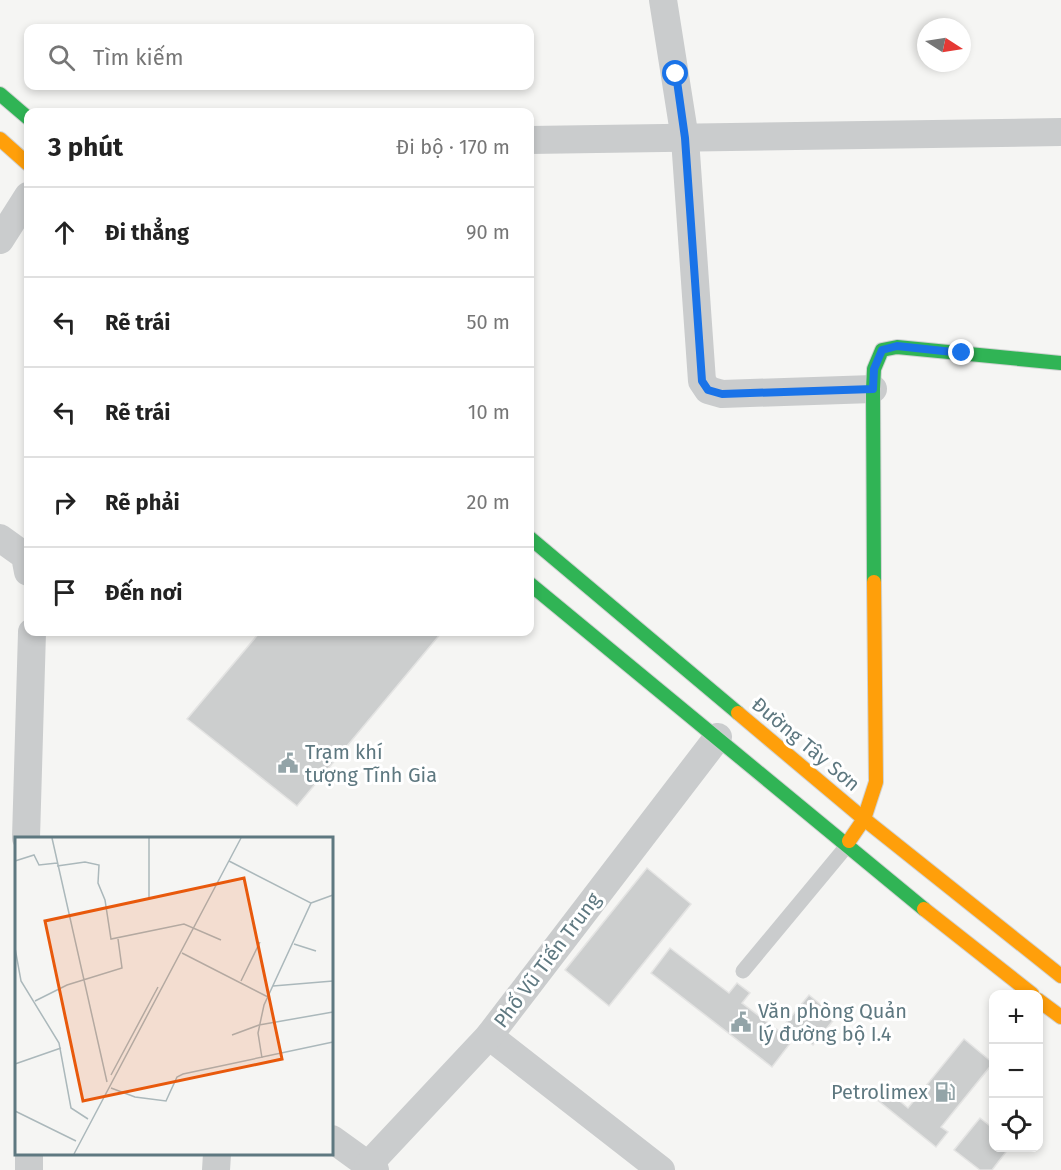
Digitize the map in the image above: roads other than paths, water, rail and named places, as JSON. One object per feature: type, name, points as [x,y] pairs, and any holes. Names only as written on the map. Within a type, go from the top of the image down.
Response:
[{"type":"main road","points":[[0,94],[24,115]]},
{"type":"main road","points":[[0,139],[24,160]]},
{"type":"main road","points":[[846,847],[864,819],[876,782],[873,389],[874,369],[882,350],[897,346],[1061,363]]},
{"type":"main road","name":"Đường Tây Sơn","points":[[534,541],[864,819],[1061,976]]},
{"type":"main road","points":[[534,587],[718,737],[846,847],[1027,990]]},
{"type":"main road","points":[[1043,1004],[1061,1017]]},
{"type":"street","points":[[663,0],[685,138],[702,381],[708,390],[722,394],[873,389]]},
{"type":"street","points":[[534,140],[1061,132]]},
{"type":"street","points":[[0,240],[24,202]]},
{"type":"street","points":[[0,538],[24,555]]},
{"type":"street","points":[[26,837],[32,636]]},
{"type":"street","name":"Phố Vũ Tiến Trung","points":[[372,1168],[489,1036],[718,737]]},
{"type":"street","points":[[489,1036],[661,1170]]},
{"type":"street","points":[[333,1140],[372,1168]]},
{"type":"street","points":[[216,1170],[217,1155]]},
{"type":"lane","points":[[743,971],[846,847]]},
{"type":"place","name":"Trạm khí tượng Tĩnh Gia","points":[[288,763]]},
{"type":"place","name":"Văn phòng Quản lý đường bộ I.4","points":[[741,1022]]},
{"type":"place","name":"Petrolimex","points":[[945,1092]]}]
